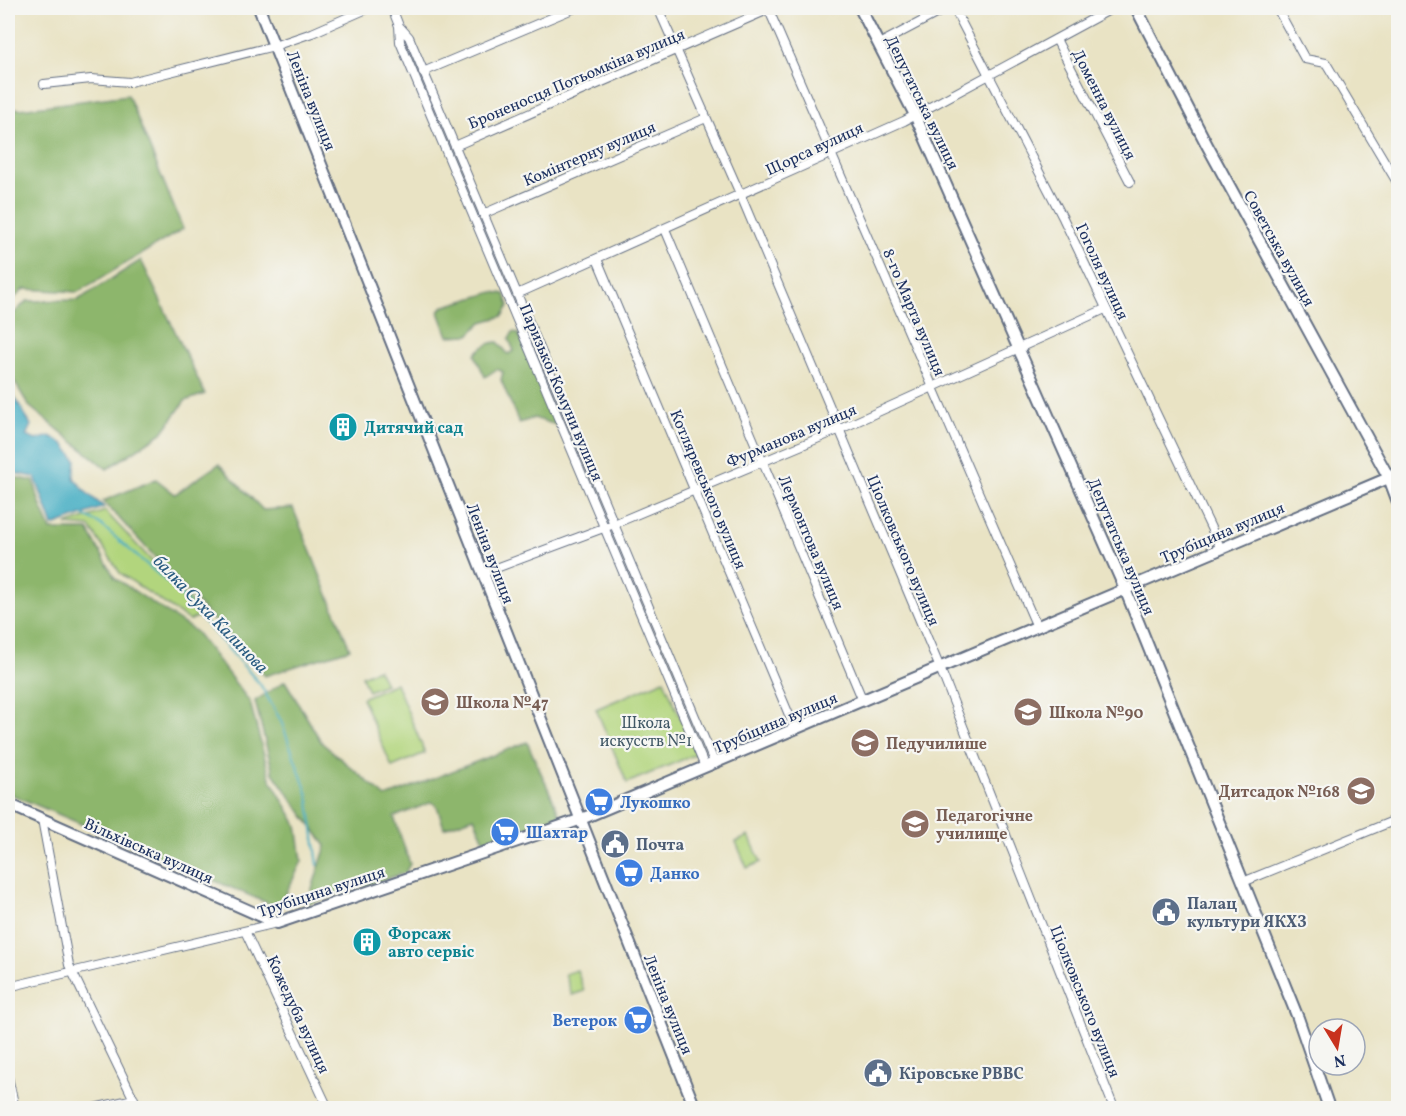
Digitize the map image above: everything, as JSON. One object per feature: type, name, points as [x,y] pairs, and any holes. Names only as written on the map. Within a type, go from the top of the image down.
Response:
[{"type":"street","name":"Леніна вулиця","points":[[259,8],[399,356],[579,820],[695,1108]]},
{"type":"street","points":[[44,84],[91,79],[130,82],[274,46],[312,33],[369,8]]},
{"type":"street","name":"Паризької Комуни вулиця","points":[[392,8],[399,26],[400,42],[604,527],[710,766]]},
{"type":"street","points":[[423,72],[575,8]]},
{"type":"street","name":"Ціолковського вулиця","points":[[658,8],[741,196],[940,668],[1114,1108]]},
{"type":"street","name":"Броненосця Потьомкіна вулиця","points":[[454,146],[770,8]]},
{"type":"street","name":"8-го Марта вулиця","points":[[770,8],[1037,627]]},
{"type":"street","name":"Депутатська вулиця","points":[[860,8],[915,115],[1125,590],[1298,1018],[1329,1108]]},
{"type":"street","points":[[879,44],[947,8]]},
{"type":"street","name":"Гоголя вулиця","points":[[954,8],[1063,218],[1221,549]]},
{"type":"street","name":"Щорса вулиця","points":[[517,294],[833,155],[915,115],[1113,8]]},
{"type":"street","name":"Советська вулиця","points":[[1136,8],[1206,145],[1394,476],[1398,502]]},
{"type":"street","points":[[1277,8],[1305,59],[1326,63],[1398,184]]},
{"type":"street","name":"Паризької Комуни вулиця","points":[[399,26],[409,37],[614,524],[710,766]]},
{"type":"street","name":"Доменна вулиця","points":[[1056,39],[1130,182]]},
{"type":"street","name":"Комінтерну вулиця","points":[[483,214],[706,118]]},
{"type":"street","name":"Лермонтова вулиця","points":[[665,229],[863,701]]},
{"type":"street","name":"Котляревського вулиця","points":[[597,259],[795,729]]},
{"type":"street","name":"Фурманова вулиця","points":[[483,573],[614,524],[838,430],[934,389],[1105,309]]},
{"type":"street","name":"Трубіцина вулиця","points":[[8,987],[278,923],[579,820],[1394,476]]},
{"type":"street","name":"Вільхівська вулиця","points":[[8,804],[278,923]]},
{"type":"street","points":[[42,819],[66,954],[138,1108]]},
{"type":"street","points":[[1243,882],[1398,819]]},
{"type":"street","name":"Кожедуба вулиця","points":[[245,931],[328,1108]]},
{"type":"street","points":[[8,1077],[15,1108]]},
{"type":"street","points":[[94,1108],[134,1099]]},
{"type":"green space","points":[[128,95],[183,229],[78,292],[24,289],[8,304],[8,108],[20,109]]},
{"type":"green space","points":[[141,260],[205,394],[185,401],[162,433],[107,469],[29,406],[8,371],[8,319],[27,301],[78,300]]},
{"type":"green space","points":[[493,292],[505,294],[509,306],[503,316],[482,322],[469,335],[448,336],[439,312],[442,307]]},
{"type":"green space","points":[[513,332],[518,333],[558,423],[556,425],[534,418],[519,423],[501,380],[503,372],[497,369],[485,377],[475,355],[488,344],[495,342],[498,342],[508,354],[514,351],[509,339]]},
{"type":"green space","points":[[219,464],[263,510],[293,508],[350,649],[265,676],[103,501],[156,479],[175,494]]},
{"type":"green space","points":[[8,476],[34,481],[39,501],[51,530],[88,530],[115,578],[196,632],[250,702],[270,778],[297,825],[302,861],[279,908],[8,793]]},
{"type":"green space","points":[[105,511],[202,614],[190,621],[120,573],[90,527],[66,525]]},
{"type":"green space","points":[[378,669],[385,684],[368,691],[362,676]]},
{"type":"green space","name":"Школа искусств №1","points":[[664,680],[696,754],[627,783],[596,709]]},
{"type":"green space","points":[[285,681],[322,743],[386,797],[527,742],[560,815],[558,819],[486,845],[474,817],[444,828],[437,806],[432,802],[394,817],[410,864],[405,873],[307,904],[326,846],[273,773],[255,701]]},
{"type":"green space","points":[[396,683],[425,753],[392,767],[362,698]]},
{"type":"green space","points":[[749,836],[761,862],[747,868],[736,842]]},
{"type":"green space","points":[[577,970],[584,991],[572,995],[565,974]]},
{"type":"water","points":[[8,385],[31,425],[26,436],[36,440],[50,436],[64,444],[76,460],[74,478],[104,507],[53,526],[35,477],[8,472]]},
{"type":"waterway","name":"балка Суха Калинова","points":[[83,515],[100,524],[174,588],[260,684],[281,721],[308,795],[318,865]]},
{"type":"place","name":"Дитячий сад","points":[[343,427]]},
{"type":"place","name":"Школа №47","points":[[435,702]]},
{"type":"place","name":"Школа №90","points":[[1028,712]]},
{"type":"place","name":"Педучилише","points":[[865,743]]},
{"type":"place","name":"Дитсадок №168","points":[[1361,791]]},
{"type":"place","name":"Лукошко","points":[[599,802]]},
{"type":"place","name":"Педагогічне училище","points":[[915,824]]},
{"type":"place","name":"Шахтар","points":[[505,832]]},
{"type":"place","name":"Почта","points":[[615,844]]},
{"type":"place","name":"Данко","points":[[629,873]]},
{"type":"place","name":"Палац культури ЯКХЗ","points":[[1166,912]]},
{"type":"place","name":"Форсаж авто сервіс","points":[[367,942]]},
{"type":"place","name":"Ветерок","points":[[638,1020]]},
{"type":"place","name":"Кіровське РВВС","points":[[878,1073]]}]
